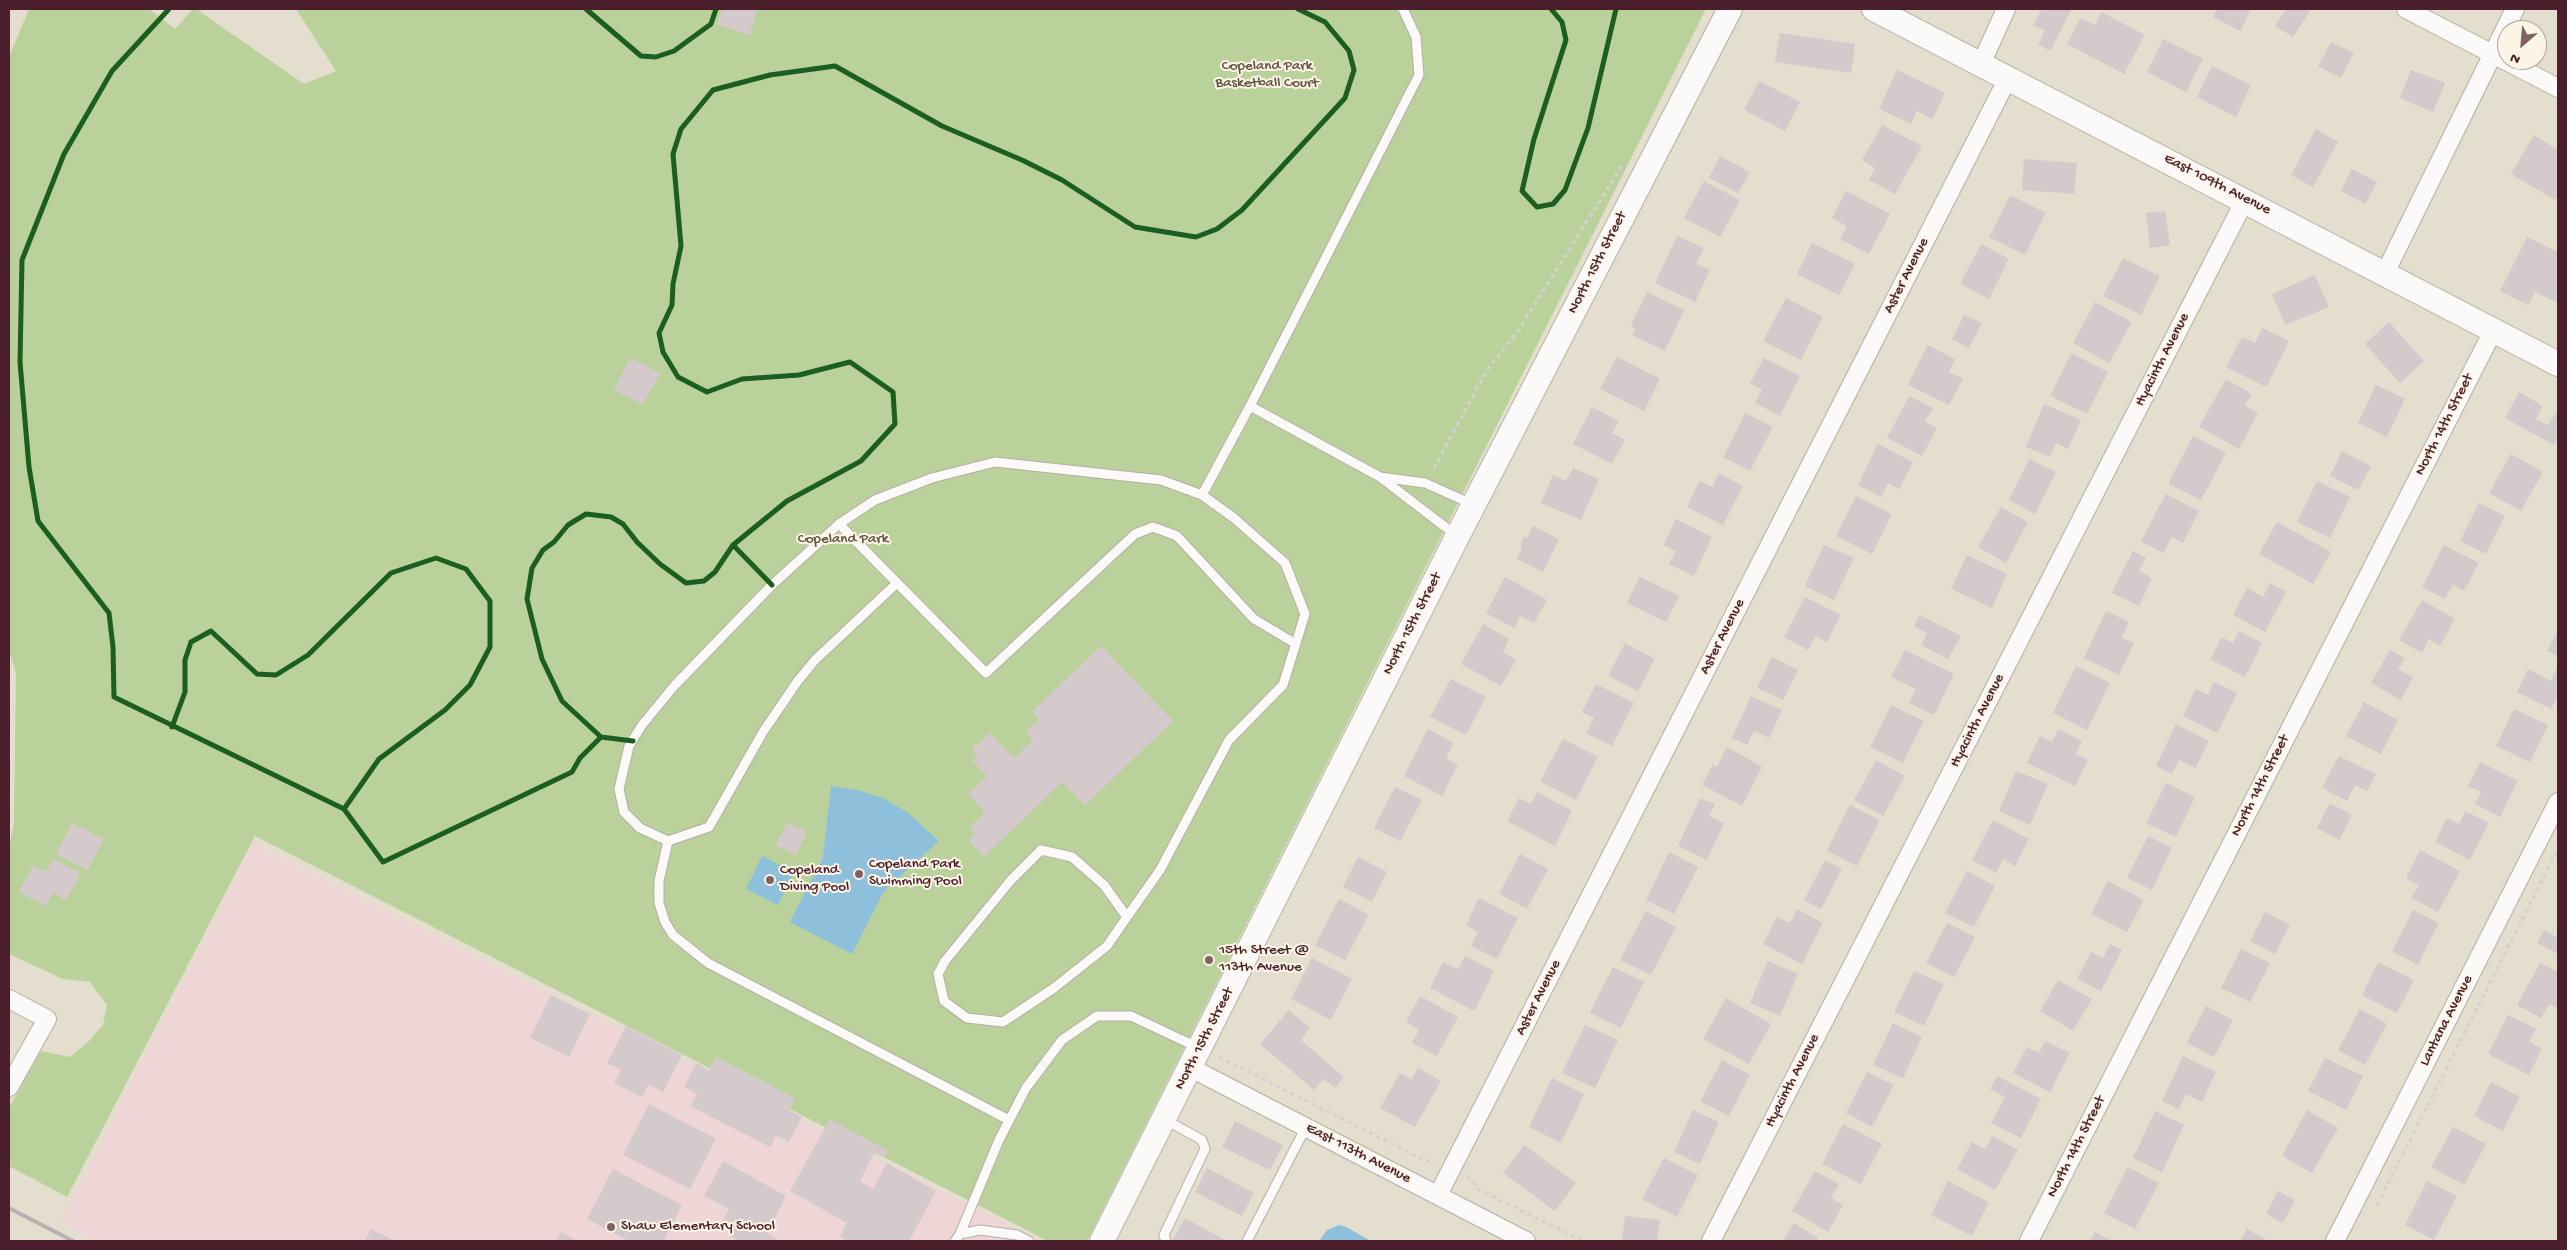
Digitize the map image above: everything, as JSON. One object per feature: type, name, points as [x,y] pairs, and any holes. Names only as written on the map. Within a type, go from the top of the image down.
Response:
[{"type":"street","name":"North 15th Street","points":[[1102,1241],[1457,536],[1730,9]]},
{"type":"street","name":"East 109th Avenue","points":[[1874,9],[2558,364]]},
{"type":"street","points":[[1981,64],[2006,9]]},
{"type":"street","points":[[2406,9],[2558,88]]},
{"type":"street","points":[[2385,273],[2516,9]]},
{"type":"street","name":"Aster Avenue","points":[[1438,1196],[2008,78]]},
{"type":"street","name":"Hyacinth Avenue","points":[[1711,1241],[2245,200]]},
{"type":"street","name":"North 14th Street","points":[[2029,1241],[2493,331]]},
{"type":"street","name":"Lantana Avenue","points":[[2335,1241],[2558,802]]},
{"type":"street","points":[[9,999],[47,1019],[9,1087]]},
{"type":"street","name":"East 113th Avenue","points":[[1195,1058],[1306,1127],[1526,1241]]},
{"type":"lane","points":[[1202,495],[1250,406],[1419,75],[1416,36],[1403,9]]},
{"type":"lane","points":[[1250,406],[1380,477],[1457,536]]},
{"type":"lane","points":[[897,583],[816,660],[797,682],[763,732],[709,827],[700,832],[668,841],[651,835],[640,828],[624,812],[618,790],[629,746],[642,725],[675,684],[772,585],[839,524],[875,500],[932,478],[995,462],[1161,480],[1202,495],[1234,518],[1285,563],[1305,614],[1283,685],[1229,740],[1160,870],[1107,946],[1054,988],[1002,1022],[967,1018],[944,1001],[938,974],[945,961],[1011,880],[1041,850],[1072,857],[1104,885],[1127,917]]},
{"type":"lane","points":[[1380,477],[1425,483],[1473,505]]},
{"type":"lane","points":[[839,524],[986,673],[1135,534],[1153,527],[1177,536],[1254,619],[1296,644]]},
{"type":"lane","points":[[668,841],[659,881],[659,903],[665,922],[673,935],[692,952],[708,963],[1010,1120]]},
{"type":"lane","points":[[958,1238],[1026,1088],[1062,1040],[1097,1016],[1131,1016],[1195,1058]]},
{"type":"lane","points":[[1164,1120],[1202,1140],[1205,1149],[1164,1235],[1166,1241]]},
{"type":"lane","points":[[1247,1241],[1306,1127]]},
{"type":"lane","points":[[958,1238],[980,1230],[1017,1234],[1030,1241]]},
{"type":"path","points":[[1434,468],[1487,370],[1518,331],[1626,160]]},
{"type":"path","points":[[2376,1206],[2558,849]]},
{"type":"path","points":[[1195,1058],[1426,1161],[1455,1161],[1479,1190],[1584,1241]]},
{"type":"shaded area","points":[[253,843],[1041,1241],[95,1241],[60,1223]]},
{"type":"green space","name":"Copeland Park","points":[[29,9],[149,9],[175,29],[193,9],[196,9],[304,84],[336,71],[296,9],[1706,9],[1087,1241],[1048,1241],[255,836],[67,1197],[9,1166],[9,1108],[41,1051],[70,1057],[89,1041],[103,1025],[107,1005],[90,982],[63,979],[9,954],[9,847],[14,823],[16,673],[9,652],[9,57]]},
{"type":"water","name":"Copeland Park Swimming Pool","points":[[831,786],[858,790],[883,798],[907,812],[939,841],[884,891],[852,954],[790,922],[823,857]]},
{"type":"water","name":"Copeland Diving Pool","points":[[762,856],[794,872],[778,905],[746,889]]},
{"type":"water","points":[[1339,1225],[1371,1241],[1319,1241],[1327,1230]]},
{"type":"building","points":[[722,9],[758,9],[749,35],[717,24]]},
{"type":"building","points":[[2042,9],[2072,9],[2050,51],[2038,44],[2045,31],[2033,25]]},
{"type":"building","points":[[2217,9],[2251,9],[2240,31],[2213,17]]},
{"type":"building","points":[[2286,9],[2305,9],[2310,11],[2293,37],[2275,26]]},
{"type":"building","points":[[2101,12],[2145,35],[2124,74],[2067,44],[2080,18],[2095,25]]},
{"type":"building","points":[[1780,33],[1855,44],[1851,73],[1775,62]]},
{"type":"building","points":[[2163,39],[2203,59],[2186,92],[2147,72]]},
{"type":"building","points":[[2331,42],[2354,53],[2341,78],[2318,66]]},
{"type":"building","points":[[2212,66],[2251,85],[2236,117],[2197,97]]},
{"type":"building","points":[[1897,70],[1945,93],[1932,119],[1917,111],[1911,124],[1879,109]]},
{"type":"building","points":[[2411,70],[2445,83],[2433,112],[2400,98]]},
{"type":"building","points":[[1759,81],[1800,102],[1785,131],[1744,110]]},
{"type":"building","points":[[1882,125],[1922,146],[1895,194],[1869,180],[1875,168],[1862,160]]},
{"type":"building","points":[[2316,129],[2338,142],[2313,187],[2291,175]]},
{"type":"building","points":[[2534,135],[2558,150],[2558,194],[2555,200],[2511,174]]},
{"type":"building","points":[[1720,156],[1750,172],[1738,193],[1709,178]]},
{"type":"building","points":[[2024,159],[2077,163],[2074,194],[2022,190]]},
{"type":"building","points":[[2352,169],[2377,182],[2365,204],[2341,191]]},
{"type":"building","points":[[1704,181],[1740,200],[1720,237],[1684,218]]},
{"type":"building","points":[[1846,191],[1890,214],[1869,254],[1840,239],[1847,226],[1832,218]]},
{"type":"building","points":[[2010,195],[2046,213],[2025,255],[1989,237]]},
{"type":"building","points":[[2165,211],[2170,245],[2150,248],[2146,213]]},
{"type":"building","points":[[1677,236],[1704,248],[1696,264],[1710,270],[1695,302],[1655,283]]},
{"type":"building","points":[[2527,237],[2558,252],[2558,303],[2535,292],[2528,305],[2500,291]]},
{"type":"building","points":[[1812,243],[1855,264],[1839,295],[1797,274]]},
{"type":"building","points":[[1981,244],[2009,259],[1989,299],[1960,284]]},
{"type":"building","points":[[2123,258],[2160,276],[2141,315],[2103,296]]},
{"type":"building","points":[[2315,275],[2329,307],[2285,325],[2272,294]]},
{"type":"building","points":[[1647,292],[1684,310],[1665,351],[1632,335],[1635,330],[1631,324]]},
{"type":"building","points":[[1786,298],[1823,317],[1801,360],[1763,341]]},
{"type":"building","points":[[2095,302],[2132,322],[2109,363],[2073,343]]},
{"type":"building","points":[[1964,315],[1982,323],[1969,348],[1952,339]]},
{"type":"building","points":[[2389,322],[2424,361],[2400,383],[2365,344]]},
{"type":"building","points":[[2262,328],[2289,341],[2266,387],[2226,367],[2242,337],[2255,343]]},
{"type":"building","points":[[1928,345],[1955,359],[1949,372],[1963,379],[1949,405],[1908,385]]},
{"type":"building","points":[[2071,353],[2108,372],[2087,414],[2050,396]]},
{"type":"building","points":[[1617,357],[1660,379],[1644,411],[1600,389]]},
{"type":"building","points":[[630,358],[660,373],[643,404],[614,390]]},
{"type":"building","points":[[1764,358],[1800,376],[1780,416],[1755,403],[1762,390],[1750,383]]},
{"type":"building","points":[[2226,379],[2252,394],[2245,406],[2258,413],[2239,449],[2199,427]]},
{"type":"building","points":[[2376,385],[2405,399],[2387,437],[2358,423]]},
{"type":"building","points":[[2519,392],[2543,406],[2536,419],[2548,425],[2556,413],[2558,414],[2558,437],[2554,445],[2505,418]]},
{"type":"building","points":[[1909,396],[1933,408],[1925,422],[1937,428],[1922,456],[1887,438]]},
{"type":"building","points":[[2044,404],[2081,420],[2068,449],[2056,443],[2050,457],[2026,447]]},
{"type":"building","points":[[1592,407],[1619,421],[1612,433],[1625,440],[1612,464],[1573,444]]},
{"type":"building","points":[[1745,413],[1773,427],[1750,471],[1723,457]]},
{"type":"building","points":[[2193,436],[2226,453],[2201,500],[2168,484]]},
{"type":"building","points":[[1878,444],[1913,462],[1899,489],[1888,483],[1881,497],[1858,485]]},
{"type":"building","points":[[2342,451],[2371,466],[2358,490],[2330,476]]},
{"type":"building","points":[[2511,454],[2543,472],[2521,511],[2489,493]]},
{"type":"building","points":[[2029,459],[2056,472],[2035,514],[2009,500]]},
{"type":"building","points":[[1573,468],[1599,479],[1581,520],[1541,503],[1553,475],[1566,481]]},
{"type":"building","points":[[1719,473],[1743,486],[1723,525],[1687,507],[1700,481],[1712,487]]},
{"type":"building","points":[[2317,481],[2350,497],[2330,538],[2297,522]]},
{"type":"building","points":[[2166,494],[2199,511],[2183,543],[2172,537],[2163,553],[2141,541]]},
{"type":"building","points":[[1856,496],[1892,514],[1872,554],[1836,536]]},
{"type":"building","points":[[2479,503],[2505,516],[2486,554],[2460,541]]},
{"type":"building","points":[[2001,507],[2028,522],[2006,563],[1978,547]]},
{"type":"building","points":[[1676,519],[1712,537],[1694,576],[1669,564],[1676,551],[1663,545]]},
{"type":"building","points":[[2277,522],[2331,552],[2313,584],[2259,554]]},
{"type":"building","points":[[1533,526],[1559,539],[1543,572],[1517,559],[1524,537],[1527,538]]},
{"type":"building","points":[[1824,545],[1854,558],[1834,600],[1805,586]]},
{"type":"building","points":[[2444,545],[2479,563],[2464,591],[2453,585],[2445,599],[2422,587]]},
{"type":"building","points":[[2133,551],[2146,558],[2139,571],[2152,578],[2139,606],[2112,593]]},
{"type":"building","points":[[1967,555],[2007,574],[1992,608],[1951,589]]},
{"type":"building","points":[[1505,577],[1547,600],[1534,623],[1520,616],[1514,628],[1486,613]]},
{"type":"building","points":[[1640,577],[1679,596],[1666,622],[1627,603]]},
{"type":"building","points":[[2270,583],[2286,592],[2265,632],[2233,615],[2247,588],[2263,597]]},
{"type":"building","points":[[1805,597],[1841,615],[1827,642],[1815,636],[1808,650],[1784,637]]},
{"type":"building","points":[[2422,600],[2455,619],[2440,646],[2429,639],[2422,653],[2399,640]]},
{"type":"building","points":[[2106,611],[2129,622],[2122,638],[2134,643],[2119,675],[2084,658]]},
{"type":"building","points":[[1920,615],[1961,636],[1948,659],[1921,645],[1927,633],[1914,626]]},
{"type":"building","points":[[1483,624],[1509,639],[1503,652],[1516,660],[1501,686],[1461,664]]},
{"type":"building","points":[[2558,630],[2558,656],[2547,651]]},
{"type":"building","points":[[2239,631],[2262,643],[2245,677],[2210,659],[2222,637],[2233,643]]},
{"type":"building","points":[[1625,643],[1655,659],[1638,691],[1608,676]]},
{"type":"building","points":[[1101,646],[1173,721],[1085,805],[1062,782],[984,857],[968,840],[976,833],[970,827],[985,812],[968,794],[987,776],[972,761],[978,755],[972,749],[990,733],[1014,758],[1033,740],[1026,732],[1039,719],[1032,712]]},
{"type":"building","points":[[1905,650],[1954,674],[1934,715],[1909,703],[1916,689],[1891,677]]},
{"type":"building","points":[[2390,650],[2405,658],[2398,669],[2413,677],[2401,700],[2371,683]]},
{"type":"building","points":[[1772,657],[1798,670],[1783,700],[1757,688]]},
{"type":"building","points":[[2076,666],[2110,683],[2087,730],[2053,713]]},
{"type":"building","points":[[2558,666],[2558,696],[2551,709],[2517,692],[2528,669],[2551,681]]},
{"type":"building","points":[[1451,679],[1486,697],[1466,735],[1430,717]]},
{"type":"building","points":[[2214,682],[2237,693],[2217,733],[2183,716],[2196,689],[2208,695]]},
{"type":"building","points":[[1596,684],[1634,703],[1612,746],[1586,733],[1594,718],[1582,712]]},
{"type":"building","points":[[1751,696],[1782,710],[1769,738],[1754,731],[1747,745],[1732,738]]},
{"type":"building","points":[[2364,702],[2398,720],[2381,754],[2346,736]]},
{"type":"building","points":[[1891,705],[1924,721],[1903,763],[1870,747]]},
{"type":"building","points":[[2514,709],[2548,725],[2530,762],[2496,746]]},
{"type":"building","points":[[2176,724],[2209,741],[2195,768],[2179,760],[2172,774],[2156,766]]},
{"type":"building","points":[[1428,729],[1454,743],[1446,758],[1458,765],[1442,796],[1404,776]]},
{"type":"building","points":[[2058,729],[2082,741],[2076,754],[2088,760],[2075,786],[2027,763],[2040,736],[2052,742]]},
{"type":"building","points":[[1563,739],[1598,757],[1576,800],[1540,781]]},
{"type":"building","points":[[1727,747],[1762,767],[1742,806],[1702,785],[1713,764],[1717,767]]},
{"type":"building","points":[[2339,756],[2376,774],[2367,791],[2355,785],[2347,801],[2322,788]]},
{"type":"building","points":[[1876,760],[1905,776],[1883,816],[1854,800]]},
{"type":"building","points":[[2480,762],[2518,781],[2500,817],[2475,804],[2481,792],[2468,786]]},
{"type":"building","points":[[2016,771],[2048,784],[2030,825],[1999,811]]},
{"type":"building","points":[[2166,783],[2195,797],[2176,837],[2146,823]]},
{"type":"building","points":[[1395,787],[1422,800],[1400,841],[1374,828]]},
{"type":"building","points":[[1537,792],[1572,811],[1555,846],[1507,821],[1519,798],[1531,804]]},
{"type":"building","points":[[1700,798],[1715,804],[1709,816],[1724,823],[1707,860],[1678,846]]},
{"type":"building","points":[[2330,803],[2352,815],[2339,840],[2317,828]]},
{"type":"building","points":[[1850,805],[1880,820],[1857,866],[1827,851]]},
{"type":"building","points":[[2465,811],[2489,823],[2470,860],[2435,842],[2447,818],[2459,824]]},
{"type":"building","points":[[1993,820],[2029,839],[2015,866],[2003,859],[1996,873],[1972,860]]},
{"type":"building","points":[[787,822],[807,832],[796,855],[776,845]]},
{"type":"building","points":[[72,823],[104,839],[88,870],[56,854]]},
{"type":"building","points":[[2148,836],[2172,848],[2152,890],[2127,878]]},
{"type":"building","points":[[2420,850],[2460,871],[2438,912],[2411,898],[2419,885],[2406,878]]},
{"type":"building","points":[[1669,852],[1698,867],[1674,914],[1646,900]]},
{"type":"building","points":[[1520,854],[1548,869],[1527,909],[1499,894]]},
{"type":"building","points":[[1358,857],[1387,872],[1372,902],[1343,887]]},
{"type":"building","points":[[53,859],[81,873],[66,900],[53,893],[46,906],[19,892],[33,865],[46,872]]},
{"type":"building","points":[[1825,860],[1842,869],[1821,909],[1804,900]]},
{"type":"building","points":[[1967,871],[1995,886],[1974,927],[1945,913]]},
{"type":"building","points":[[2108,881],[2144,900],[2127,932],[2091,914]]},
{"type":"building","points":[[1479,898],[1518,918],[1497,959],[1471,946],[1478,932],[1466,925]]},
{"type":"building","points":[[1339,899],[1369,915],[1345,960],[1315,945]]},
{"type":"building","points":[[1797,909],[1823,923],[1802,964],[1763,944],[1777,917],[1790,923]]},
{"type":"building","points":[[2413,910],[2439,923],[2418,965],[2392,951]]},
{"type":"building","points":[[1646,911],[1676,927],[1651,975],[1620,960]]},
{"type":"building","points":[[2265,912],[2290,925],[2275,954],[2250,941]]},
{"type":"building","points":[[1947,923],[1975,937],[1954,977],[1926,963]]},
{"type":"building","points":[[2544,930],[2557,937],[2558,934],[2558,954],[2537,943]]},
{"type":"building","points":[[2110,944],[2122,950],[2101,991],[2077,979],[2091,952],[2103,958]]},
{"type":"building","points":[[2241,949],[2270,963],[2250,1002],[2221,988]]},
{"type":"building","points":[[1465,956],[1494,971],[1474,1011],[1430,988],[1443,962],[1458,969]]},
{"type":"building","points":[[1312,958],[1352,979],[1331,1020],[1291,999]]},
{"type":"building","points":[[1768,961],[1798,974],[1780,1016],[1750,1003]]},
{"type":"building","points":[[2378,962],[2414,980],[2397,1013],[2362,995]]},
{"type":"building","points":[[2540,963],[2558,972],[2558,1009],[2549,1004],[2541,1018],[2517,1005]]},
{"type":"building","points":[[1613,967],[1644,982],[1621,1028],[1590,1013]]},
{"type":"building","points":[[1914,971],[1944,984],[1924,1026],[1894,1012]]},
{"type":"building","points":[[2058,980],[2092,999],[2073,1031],[2040,1011]]},
{"type":"building","points":[[551,995],[590,1014],[569,1057],[530,1038]]},
{"type":"building","points":[[1420,996],[1458,1017],[1437,1056],[1412,1043],[1419,1030],[1406,1022]]},
{"type":"building","points":[[1726,998],[1771,1024],[1749,1064],[1703,1039]]},
{"type":"building","points":[[2206,1006],[2233,1020],[2214,1057],[2187,1043]]},
{"type":"building","points":[[2360,1009],[2387,1024],[2365,1065],[2338,1050]]},
{"type":"building","points":[[1289,1010],[1310,1028],[1301,1040],[1344,1077],[1335,1088],[1324,1079],[1314,1090],[1260,1044]]},
{"type":"building","points":[[2508,1015],[2536,1029],[2529,1042],[2542,1049],[2529,1075],[2488,1054]]},
{"type":"building","points":[[1893,1023],[1922,1037],[1903,1078],[1873,1065]]},
{"type":"building","points":[[1585,1025],[1618,1040],[1595,1088],[1562,1073]]},
{"type":"building","points":[[626,1026],[682,1055],[663,1092],[649,1084],[642,1097],[614,1083],[621,1070],[607,1063]]},
{"type":"building","points":[[2045,1041],[2070,1053],[2050,1092],[2013,1073],[2027,1047],[2039,1053]]},
{"type":"building","points":[[2183,1056],[2216,1072],[2202,1102],[2186,1094],[2179,1109],[2162,1101]]},
{"type":"building","points":[[716,1057],[795,1098],[789,1110],[802,1117],[789,1142],[776,1135],[770,1147],[690,1106],[697,1094],[684,1087],[696,1063],[709,1070]]},
{"type":"building","points":[[2325,1058],[2363,1076],[2346,1110],[2308,1091]]},
{"type":"building","points":[[1722,1060],[1750,1075],[1729,1116],[1700,1101]]},
{"type":"building","points":[[1418,1068],[1441,1081],[1415,1127],[1380,1108],[1400,1073],[1411,1079]]},
{"type":"building","points":[[1867,1072],[1894,1085],[1872,1127],[1846,1113]]},
{"type":"building","points":[[1997,1076],[2041,1099],[2021,1138],[1991,1123],[2005,1097],[1990,1089]]},
{"type":"building","points":[[1552,1078],[1584,1094],[1561,1143],[1529,1127]]},
{"type":"building","points":[[2491,1082],[2520,1097],[2503,1131],[2474,1116]]},
{"type":"building","points":[[649,1104],[716,1139],[690,1189],[623,1155]]},
{"type":"building","points":[[1693,1110],[1719,1122],[1700,1164],[1674,1152]]},
{"type":"building","points":[[2307,1110],[2338,1128],[2312,1173],[2282,1156]]},
{"type":"building","points":[[2155,1111],[2184,1125],[2162,1172],[2133,1158]]},
{"type":"building","points":[[830,1119],[888,1151],[884,1157],[874,1153],[860,1181],[873,1189],[887,1163],[936,1191],[909,1241],[846,1241],[840,1236],[847,1223],[790,1191]]},
{"type":"building","points":[[1235,1121],[1283,1145],[1270,1170],[1222,1147]]},
{"type":"building","points":[[1843,1124],[1882,1144],[1861,1184],[1822,1164]]},
{"type":"building","points":[[2453,1127],[2486,1144],[2464,1185],[2431,1167]]},
{"type":"building","points":[[1992,1136],[2018,1150],[1995,1190],[1957,1169],[1972,1142],[1985,1149]]},
{"type":"building","points":[[1524,1145],[1576,1183],[1555,1211],[1503,1173]]},
{"type":"building","points":[[1664,1158],[1698,1175],[1677,1217],[1642,1199]]},
{"type":"building","points":[[723,1161],[786,1196],[767,1233],[780,1241],[739,1241],[730,1236],[734,1228],[723,1221],[729,1209],[704,1196]]},
{"type":"building","points":[[2128,1167],[2159,1183],[2135,1229],[2104,1213]]},
{"type":"building","points":[[1207,1168],[1254,1193],[1242,1216],[1195,1192]]},
{"type":"building","points":[[613,1169],[682,1205],[664,1241],[629,1241],[587,1219]]},
{"type":"building","points":[[1815,1171],[1839,1184],[1831,1198],[1843,1205],[1828,1232],[1792,1211]]},
{"type":"building","points":[[1948,1181],[1989,1202],[1972,1236],[1931,1215]]},
{"type":"building","points":[[2427,1181],[2457,1196],[2434,1240],[2405,1225]]},
{"type":"building","points":[[2278,1191],[2295,1200],[2283,1223],[2266,1214]]},
{"type":"building","points":[[1625,1216],[1660,1220],[1657,1241],[1622,1241]]},
{"type":"building","points":[[1185,1218],[1227,1241],[1172,1241]]},
{"type":"building","points":[[1794,1223],[1818,1238],[1816,1241],[1783,1241]]},
{"type":"building","points":[[371,1229],[395,1241],[365,1241]]},
{"type":"building","points":[[2247,1229],[2268,1241],[2240,1241]]},
{"type":"building","points":[[561,1232],[578,1241],[556,1241]]},
{"type":"building","points":[[2095,1232],[2112,1241],[2090,1241]]},
{"type":"railway","points":[[9,1208],[73,1241]]},
{"type":"cycle path","points":[[169,9],[112,71],[64,154],[22,260],[20,362],[29,467],[38,521],[109,613],[113,647],[114,697],[344,809],[383,862],[572,772],[580,758],[601,737],[633,741]]},
{"type":"cycle path","points":[[586,9],[641,56],[656,57],[674,51],[711,24],[716,9]]},
{"type":"cycle path","points":[[772,585],[733,545],[787,501],[861,461],[895,424],[893,392],[850,362],[799,375],[742,379],[707,392],[678,377],[663,352],[659,333],[672,305],[673,284],[681,246],[673,154],[681,129],[713,90],[770,75],[835,66],[942,126],[1022,160],[1062,180],[1135,227],[1196,237],[1217,229],[1242,210],[1345,98],[1354,70],[1349,51],[1325,22],[1298,9]]},
{"type":"cycle path","points":[[1551,9],[1562,22],[1566,40],[1534,139],[1522,191],[1537,207],[1553,204],[1565,190],[1588,128],[1616,9]]},
{"type":"cycle path","points":[[601,737],[562,701],[542,659],[527,599],[532,568],[543,550],[554,542],[568,525],[586,514],[611,517],[623,524],[637,542],[660,564],[686,583],[704,581],[715,572],[733,545]]},
{"type":"cycle path","points":[[172,727],[185,692],[185,660],[191,642],[211,631],[257,674],[276,675],[308,655],[391,573],[436,558],[466,569],[490,601],[490,647],[470,685],[445,710],[379,759],[344,809]]},
{"type":"place","name":"Copeland Park Swimming Pool","points":[[859,874]]},
{"type":"place","name":"Copeland Diving Pool","points":[[770,880]]},
{"type":"place","name":"15th Street @ 113th Avenue","points":[[1209,960]]},
{"type":"place","name":"Shaw Elementary School","points":[[611,1227]]},
{"type":"park label","name":"Copeland Park Basketball Court","points":[[1267,76]]}]
